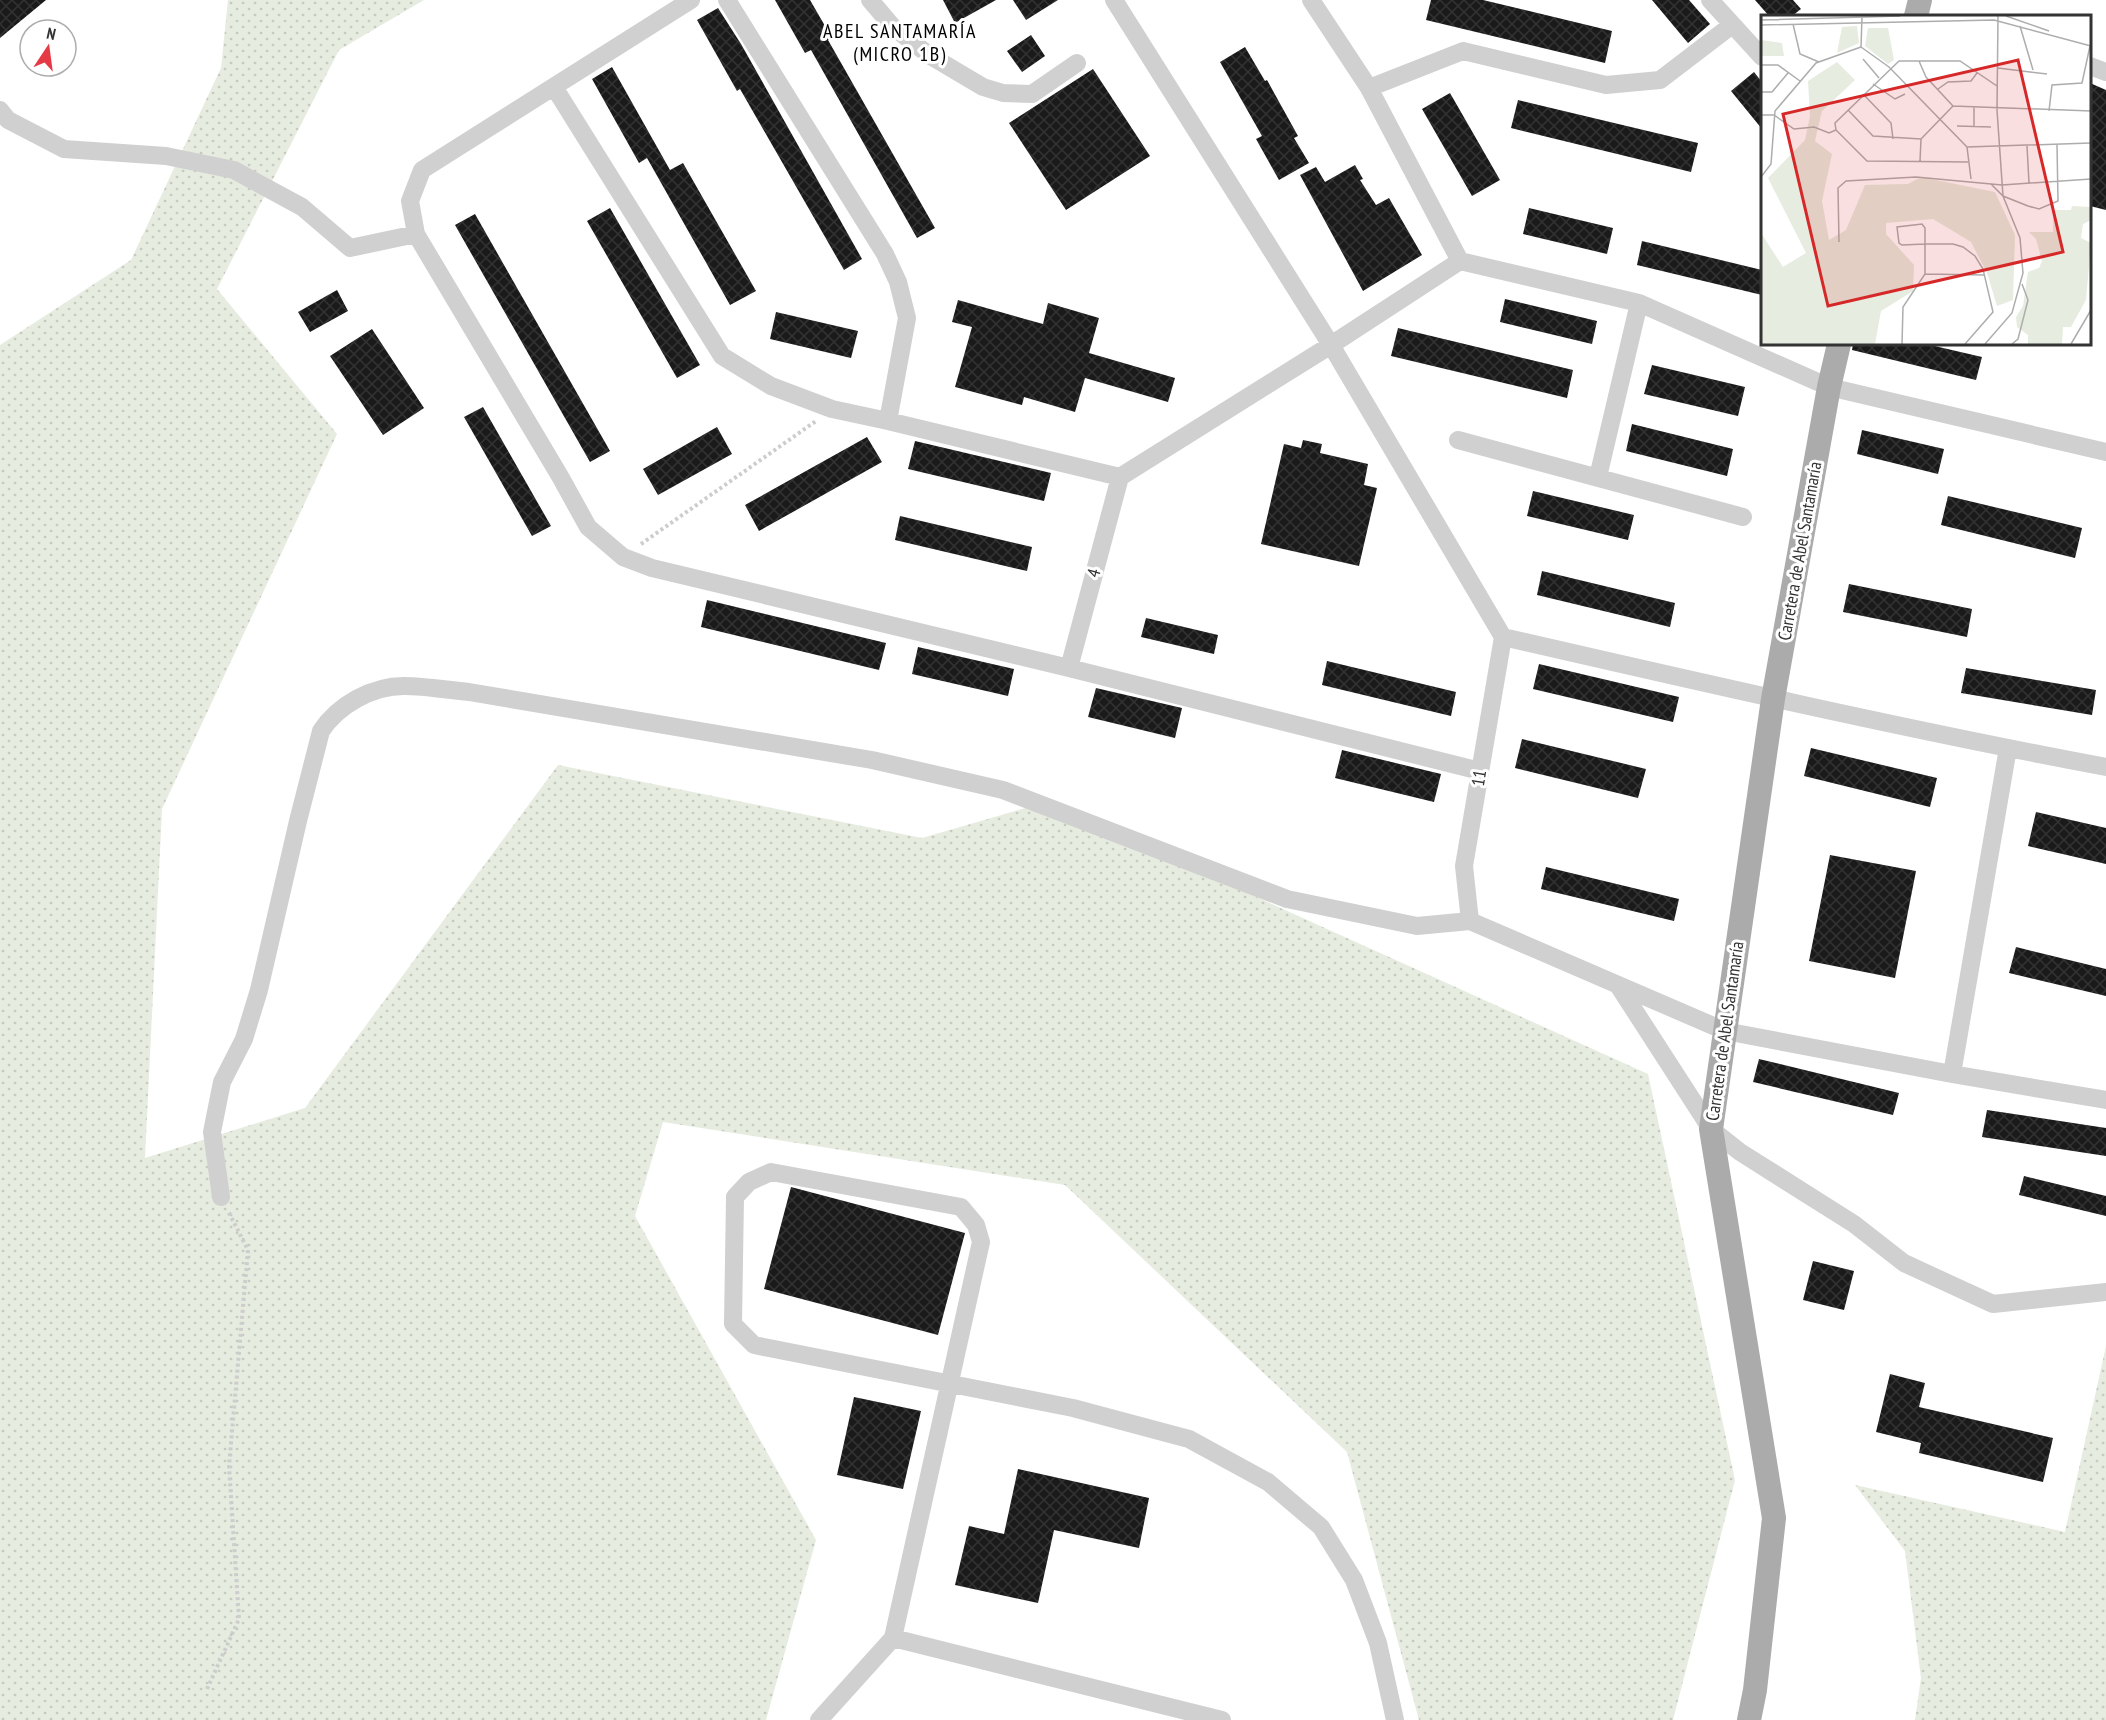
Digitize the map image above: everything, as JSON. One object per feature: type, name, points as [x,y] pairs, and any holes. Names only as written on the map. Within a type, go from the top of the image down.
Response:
[{"type":"main road","points":[[1916,15],[1920,0]]},
{"type":"main road","name":"Carretera de Abel Santamaría","points":[[1749,1720],[1755,1690],[1773,1518],[1711,1129],[1773,699],[1829,387],[1839,345]]},
{"type":"street","points":[[691,0],[422,170],[410,201],[416,234],[561,477],[588,527],[623,557],[652,568],[1069,668],[1480,771]]},
{"type":"street","points":[[727,0],[885,254],[898,282],[907,318],[888,421]]},
{"type":"street","points":[[870,0],[892,27],[929,55],[983,87],[1003,93],[1032,94],[1077,63]]},
{"type":"street","points":[[1114,0],[1330,345],[1503,637],[1773,699],[2106,766]]},
{"type":"street","points":[[1311,0],[1369,88],[1460,261]]},
{"type":"street","points":[[1710,0],[1761,56]]},
{"type":"street","points":[[1369,88],[1464,51],[1606,85],[1660,80],[1732,25]]},
{"type":"street","points":[[2091,66],[2106,72]]},
{"type":"street","points":[[554,87],[722,356],[771,386],[832,409],[1120,477],[1460,261],[1639,303],[1829,387],[2106,452]]},
{"type":"street","points":[[0,110],[8,120],[64,149],[166,156],[234,170],[302,207],[350,248],[416,234]]},
{"type":"street","points":[[1598,477],[1639,303]]},
{"type":"street","points":[[1458,440],[1743,517]]},
{"type":"street","name":"4","points":[[1069,668],[1120,477]]},
{"type":"street","name":"11","points":[[1470,921],[1464,866],[1503,637]]},
{"type":"street","points":[[221,1197],[212,1132],[222,1082],[244,1039],[259,990],[321,732],[329,719],[362,697],[382,689],[402,686],[468,692],[872,760],[1003,790],[1287,899],[1417,926],[1470,921],[1725,1031],[1952,1074],[2106,1100]]},
{"type":"street","points":[[1952,1074],[2008,748]]},
{"type":"street","points":[[1618,985],[1711,1129],[1740,1152],[1854,1224],[1904,1263],[1993,1304],[2106,1292]]},
{"type":"street","points":[[819,1720],[893,1638],[949,1384],[981,1242],[976,1225],[961,1207],[771,1172],[749,1182],[735,1197],[733,1324],[753,1345],[949,1384],[1073,1408],[1189,1439],[1268,1482],[1321,1527],[1354,1580],[1378,1642],[1395,1720]]},
{"type":"street","points":[[893,1638],[1222,1720]]},
{"type":"path","points":[[623,557],[832,409]]},
{"type":"path","points":[[207,1689],[239,1619],[229,1466],[248,1250],[221,1197]]},
{"type":"shaded area","points":[[228,0],[424,0],[339,50],[217,289],[337,434],[162,809],[145,1158],[305,1108],[558,765],[922,838],[1046,802],[1648,1074],[1735,1480],[1673,1720],[1419,1720],[1347,1452],[1065,1185],[663,1122],[635,1216],[816,1540],[766,1720],[0,1720],[0,345],[131,260],[221,68]]},
{"type":"shaded area","points":[[2106,1346],[2106,1720],[1915,1720],[1921,1678],[1905,1551],[1855,1485],[2065,1532]]},
{"type":"building","points":[[0,0],[46,0],[24,18],[18,18],[18,23],[0,38]]},
{"type":"building","points":[[775,0],[810,0],[832,38],[828,40],[935,228],[917,238],[811,50],[805,53]]},
{"type":"building","points":[[943,0],[996,0],[955,23]]},
{"type":"building","points":[[1013,0],[1058,0],[1026,20]]},
{"type":"building","points":[[1431,0],[1483,0],[1612,31],[1605,63],[1426,20]]},
{"type":"building","points":[[1652,0],[1689,0],[1710,24],[1688,43]]},
{"type":"building","points":[[1755,0],[1793,0],[1801,9],[1793,15],[1768,15]]},
{"type":"building","points":[[718,8],[741,44],[862,259],[844,270],[740,89],[737,91],[697,20]]},
{"type":"building","points":[[1031,35],[1045,56],[1022,72],[1007,51]]},
{"type":"building","points":[[1245,47],[1265,81],[1267,80],[1298,136],[1294,138],[1309,163],[1279,180],[1256,139],[1262,136],[1220,62]]},
{"type":"building","points":[[612,67],[670,170],[683,163],[756,291],[730,305],[647,158],[639,163],[592,79]]},
{"type":"building","points":[[1093,69],[1150,156],[1066,210],[1009,123]]},
{"type":"building","points":[[1754,72],[1761,81],[1761,128],[1731,91]]},
{"type":"building","points":[[2091,83],[2106,90],[2106,210],[2091,206]]},
{"type":"building","points":[[1450,93],[1500,180],[1472,196],[1422,109]]},
{"type":"building","points":[[1518,100],[1698,143],[1691,172],[1511,128]]},
{"type":"building","points":[[1355,165],[1363,179],[1360,180],[1376,205],[1389,198],[1422,255],[1363,291],[1300,175],[1316,167],[1325,182]]},
{"type":"building","points":[[610,208],[700,365],[677,378],[587,221]]},
{"type":"building","points":[[1529,208],[1613,228],[1607,254],[1523,234]]},
{"type":"building","points":[[475,214],[610,451],[590,462],[455,225]]},
{"type":"building","points":[[1642,241],[1761,270],[1761,295],[1637,265]]},
{"type":"building","points":[[337,290],[348,311],[310,332],[298,312]]},
{"type":"building","points":[[1505,299],[1597,321],[1592,344],[1500,322]]},
{"type":"building","points":[[958,300],[1043,324],[1048,303],[1099,318],[1089,353],[1175,378],[1168,402],[1085,378],[1075,412],[1024,397],[1022,405],[955,387],[972,327],[952,322]]},
{"type":"building","points":[[776,312],[858,331],[851,358],[770,339]]},
{"type":"building","points":[[1398,328],[1573,370],[1567,398],[1391,356]]},
{"type":"building","points":[[372,329],[424,408],[383,435],[330,356]]},
{"type":"building","points":[[1853,345],[1930,345],[1982,357],[1976,380],[1852,350]]},
{"type":"building","points":[[1652,365],[1745,387],[1738,416],[1644,394]]},
{"type":"building","points":[[483,407],[551,526],[532,536],[464,417]]},
{"type":"building","points":[[1632,424],[1733,449],[1727,476],[1626,451]]},
{"type":"building","points":[[717,427],[732,454],[658,495],[643,469]]},
{"type":"building","points":[[1862,430],[1944,449],[1938,474],[1857,454]]},
{"type":"building","points":[[867,437],[882,462],[759,531],[745,505]]},
{"type":"building","points":[[1303,440],[1322,444],[1320,453],[1368,464],[1364,485],[1377,488],[1359,566],[1261,544],[1284,444],[1301,448]]},
{"type":"building","points":[[915,441],[1051,473],[1044,501],[908,469]]},
{"type":"building","points":[[1533,491],[1634,515],[1628,540],[1527,516]]},
{"type":"building","points":[[1948,496],[2082,528],[2075,558],[1941,525]]},
{"type":"building","points":[[900,516],[1032,547],[1027,571],[895,540]]},
{"type":"building","points":[[1542,571],[1675,603],[1670,627],[1537,595]]},
{"type":"building","points":[[1849,584],[1972,609],[1967,637],[1843,612]]},
{"type":"building","points":[[707,600],[886,643],[879,670],[701,627]]},
{"type":"building","points":[[1146,618],[1218,635],[1214,654],[1141,637]]},
{"type":"building","points":[[918,647],[1014,669],[1008,696],[912,674]]},
{"type":"building","points":[[1327,661],[1456,692],[1451,716],[1322,685]]},
{"type":"building","points":[[1539,664],[1679,697],[1673,722],[1533,689]]},
{"type":"building","points":[[1966,668],[2096,690],[2092,715],[1961,693]]},
{"type":"building","points":[[1096,688],[1182,708],[1175,738],[1088,717]]},
{"type":"building","points":[[1522,739],[1646,769],[1638,798],[1515,768]]},
{"type":"building","points":[[1811,748],[1937,778],[1930,807],[1804,776]]},
{"type":"building","points":[[1342,750],[1441,774],[1434,802],[1335,778]]},
{"type":"building","points":[[2036,812],[2106,828],[2106,864],[2028,846]]},
{"type":"building","points":[[1830,855],[1916,871],[1895,978],[1809,961]]},
{"type":"building","points":[[1546,867],[1679,899],[1674,921],[1541,889]]},
{"type":"building","points":[[2016,947],[2106,969],[2106,996],[2009,973]]},
{"type":"building","points":[[1759,1059],[1899,1093],[1893,1115],[1753,1082]]},
{"type":"building","points":[[1987,1110],[2106,1128],[2106,1156],[1982,1137]]},
{"type":"building","points":[[2024,1176],[2106,1196],[2106,1216],[2019,1195]]},
{"type":"building","points":[[791,1187],[965,1233],[938,1335],[764,1289]]},
{"type":"building","points":[[1813,1261],[1854,1271],[1844,1310],[1803,1300]]},
{"type":"building","points":[[1890,1374],[1925,1383],[1919,1407],[2053,1438],[2043,1482],[1919,1453],[1921,1443],[1876,1432]]},
{"type":"building","points":[[854,1397],[921,1411],[903,1489],[837,1475]]},
{"type":"building","points":[[1018,1469],[1149,1498],[1139,1548],[1054,1530],[1038,1603],[955,1585],[969,1526],[1004,1534]]},
{"type":"district","name":"ABEL SANTAMARÍA (MICRO 1B)","points":[[900,42]]}]
